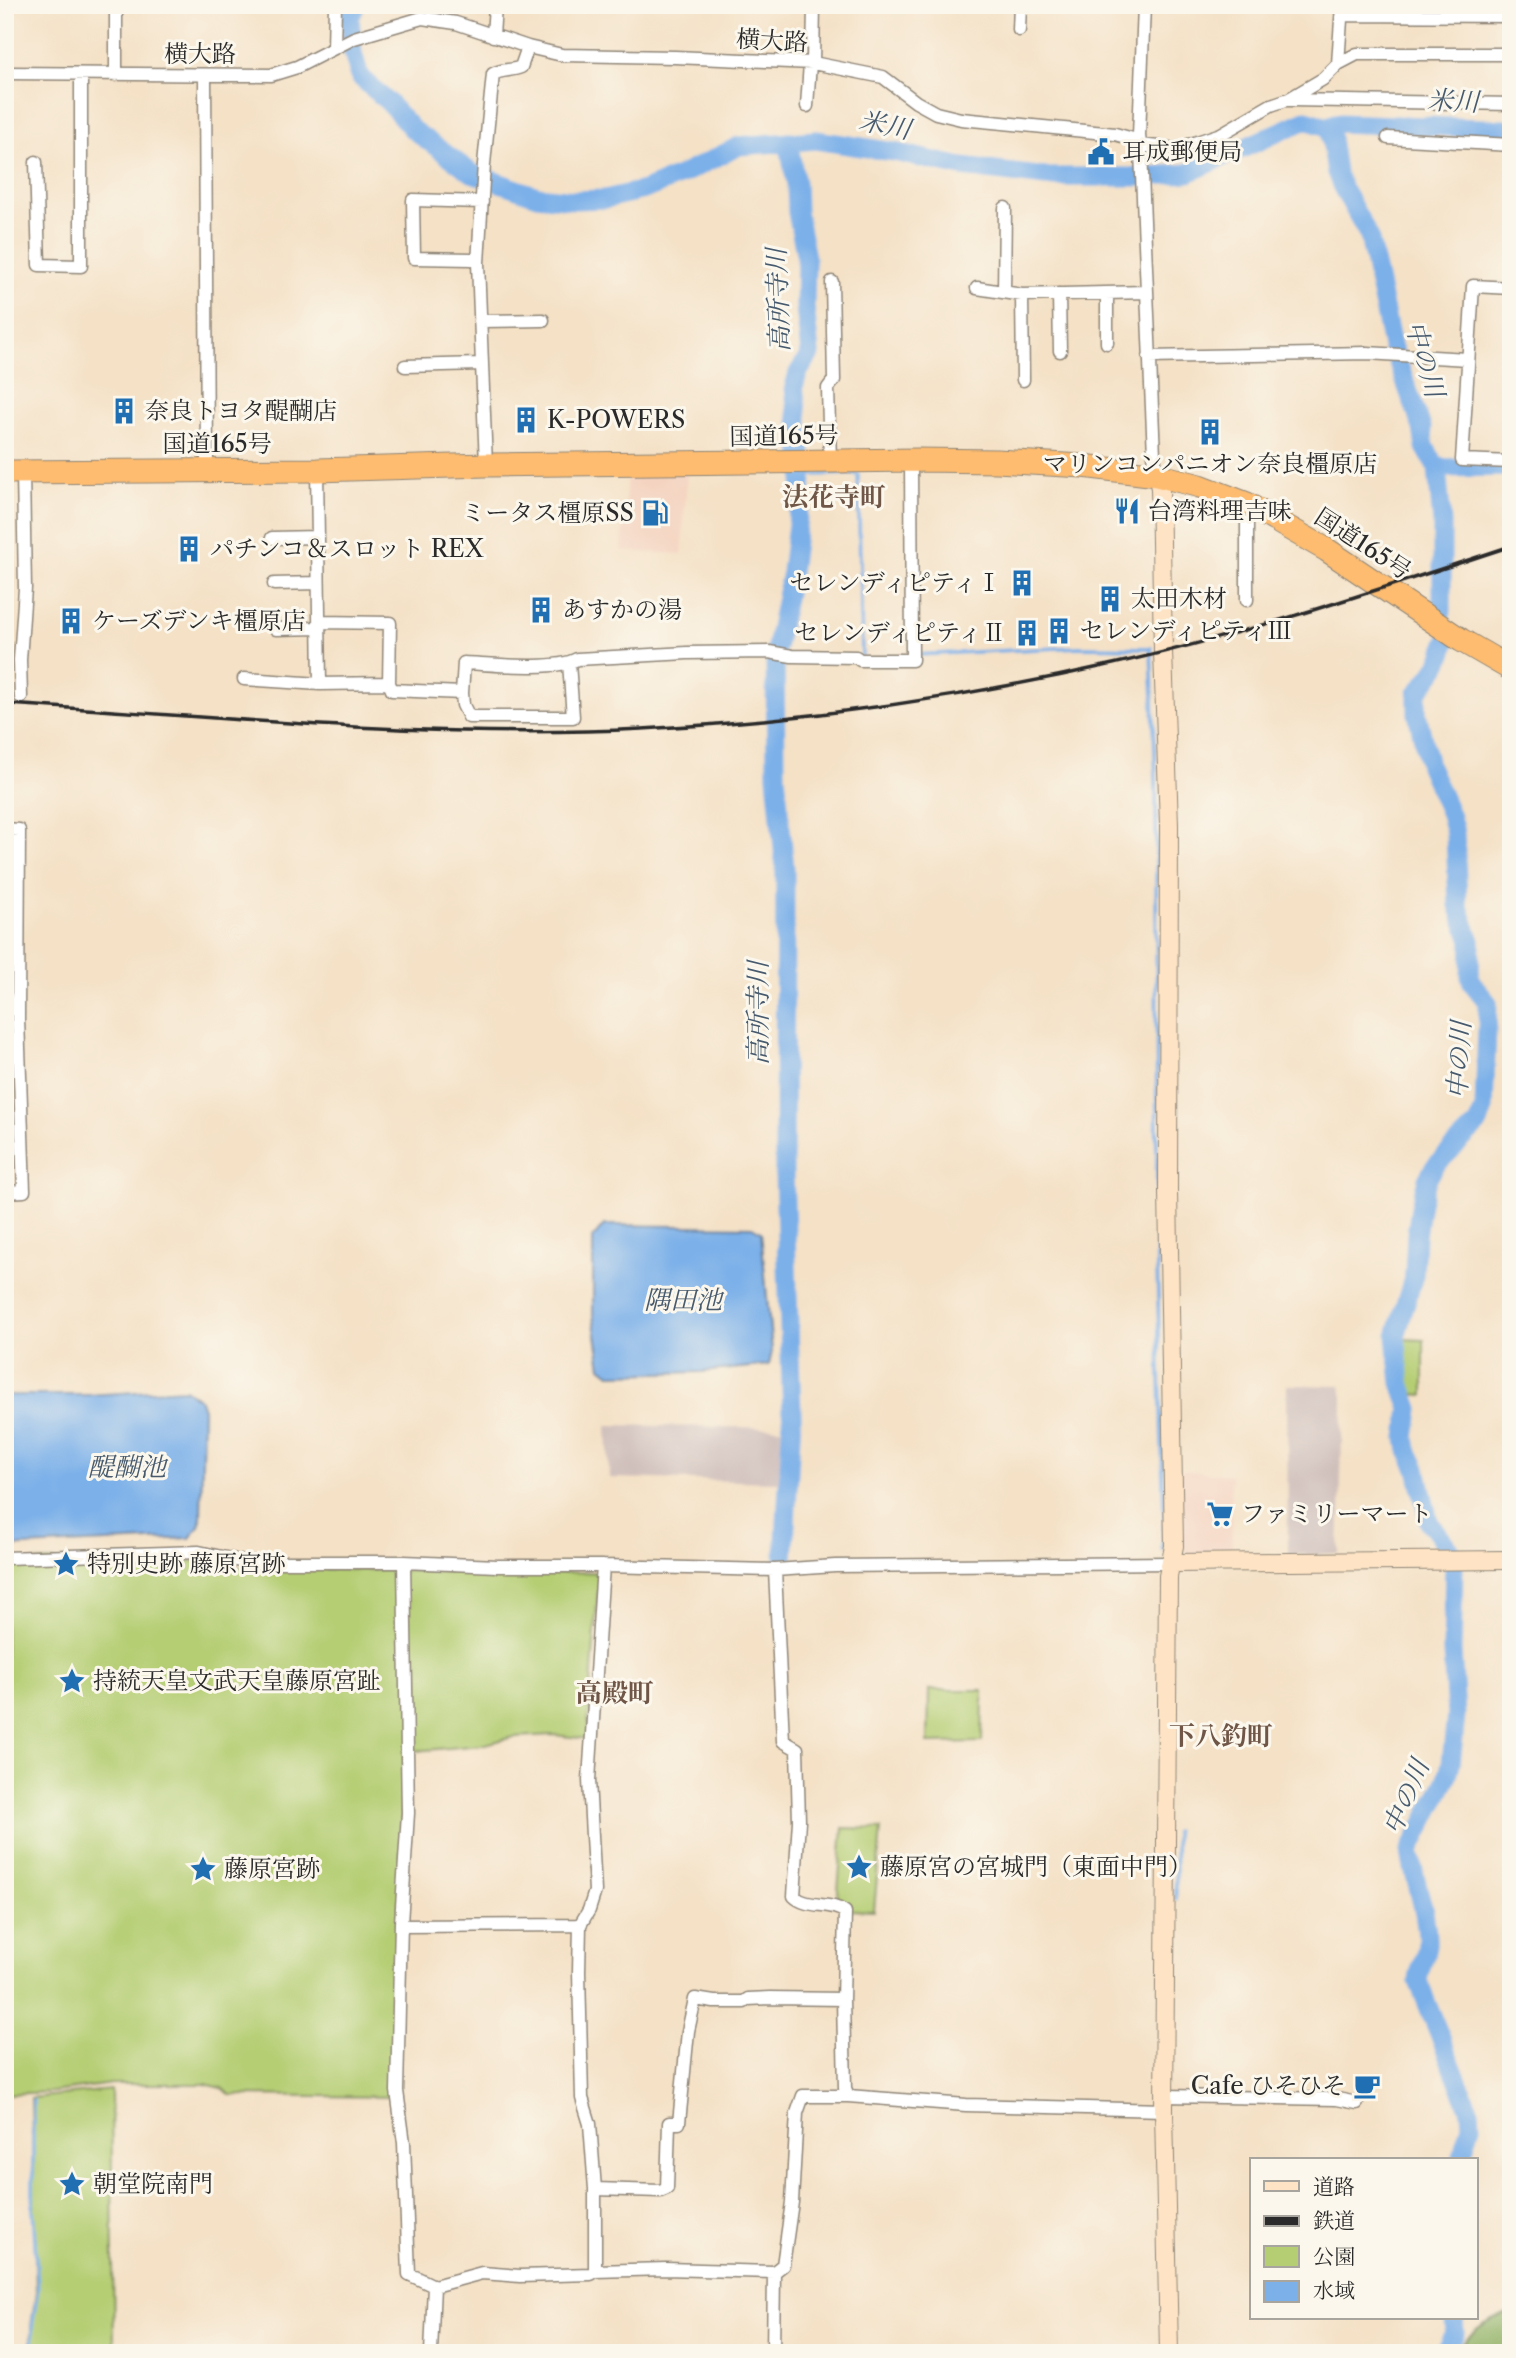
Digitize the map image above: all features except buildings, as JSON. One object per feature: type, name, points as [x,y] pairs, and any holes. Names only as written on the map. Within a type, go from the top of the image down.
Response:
[{"type":"highway","name":"国道165号","points":[[14,472],[911,460],[1083,466],[1157,475],[1200,486],[1247,504],[1326,550],[1461,640],[1511,669]]},
{"type":"street","points":[[116,5],[116,75]]},
{"type":"street","points":[[335,5],[336,47]]},
{"type":"street","points":[[493,36],[495,5]]},
{"type":"street","points":[[807,106],[814,5]]},
{"type":"street","points":[[1019,30],[1020,5]]},
{"type":"street","points":[[1144,5],[1138,113],[1149,357],[1160,488],[1169,825],[1168,1191],[1174,1546],[1168,1576],[1165,2103],[1169,2353]]},
{"type":"street","points":[[1338,64],[1342,10],[1511,16]]},
{"type":"street","name":"横大路","points":[[5,73],[271,75],[298,68],[354,38],[422,18],[456,23],[527,47],[562,55],[811,63],[883,77],[916,102],[936,113],[961,119],[1115,134],[1133,139],[1140,145],[1175,149],[1221,134],[1270,105],[1289,100],[1322,79],[1338,64],[1357,54],[1511,54]]},
{"type":"street","points":[[486,465],[478,263],[484,164],[493,74],[502,69],[521,67],[527,47]]},
{"type":"street","points":[[36,162],[39,265],[81,266],[81,74]]},
{"type":"street","points":[[205,75],[207,469]]},
{"type":"street","points":[[1289,100],[1511,104]]},
{"type":"street","points":[[1388,138],[1511,145]]},
{"type":"street","points":[[478,263],[472,259],[414,258],[413,200],[482,196]]},
{"type":"street","points":[[1004,292],[1005,208]]},
{"type":"street","points":[[830,462],[828,388],[834,380],[832,282]]},
{"type":"street","points":[[1511,288],[1473,286],[1462,460],[1511,462]]},
{"type":"street","points":[[977,288],[1022,295],[1147,292]]},
{"type":"street","points":[[1107,293],[1107,343]]},
{"type":"street","points":[[1059,294],[1060,351]]},
{"type":"street","points":[[1022,295],[1024,380]]},
{"type":"street","points":[[480,321],[543,320]]},
{"type":"street","points":[[1149,357],[1367,353],[1467,359]]},
{"type":"street","points":[[405,366],[481,364]]},
{"type":"street","points":[[569,663],[573,718],[470,717],[463,705],[464,663],[518,666],[673,653],[776,653],[856,657],[860,660],[912,660],[911,460]]},
{"type":"street","points":[[317,470],[320,684]]},
{"type":"street","points":[[14,472],[24,588],[21,698]]},
{"type":"street","points":[[1247,504],[1247,600]]},
{"type":"street","points":[[272,538],[318,537]]},
{"type":"street","points":[[274,584],[318,583]]},
{"type":"street","points":[[276,629],[390,622],[389,683],[392,690],[462,693]]},
{"type":"street","points":[[244,679],[320,684],[389,683]]},
{"type":"street","points":[[5,829],[19,830],[12,1019],[24,1191],[5,1192]]},
{"type":"street","points":[[5,1558],[199,1552],[244,1562],[404,1562],[775,1570],[835,1566],[1511,1560]]},
{"type":"street","points":[[404,1562],[408,1813],[401,1926],[397,2091],[404,2143],[409,2274],[434,2286],[482,2273],[560,2276],[590,2274],[594,2271],[666,2269],[774,2272],[783,2265],[792,2202],[797,2113],[803,2096],[848,2096],[967,2105],[1337,2099],[1357,2103]]},
{"type":"street","points":[[594,2271],[595,2189],[590,2124],[582,2098],[580,1925],[589,1910],[595,1891],[589,1780],[603,1566]]},
{"type":"street","points":[[775,1570],[783,1741],[797,1749],[799,1821],[794,1896],[800,1902],[839,1907],[845,1912],[843,1999],[845,2088],[848,2096]]},
{"type":"street","points":[[401,1926],[580,1925]]},
{"type":"street","points":[[595,2189],[660,2191],[667,2188],[669,2123],[679,2123],[688,2031],[695,1999],[744,2002],[748,1999],[770,1998],[843,1999]]},
{"type":"street","points":[[773,2353],[774,2272]]},
{"type":"street","points":[[431,2353],[434,2286]]},
{"type":"shaded area","name":"ミータス橿原SS","points":[[687,473],[682,554],[622,551],[627,474]]},
{"type":"shaded area","points":[[1287,1385],[1341,1386],[1343,1398],[1339,1553],[1288,1555]]},
{"type":"shaded area","points":[[607,1425],[782,1428],[779,1482],[609,1478]]},
{"type":"shaded area","points":[[1179,1470],[1231,1475],[1232,1557],[1189,1556],[1181,1546]]},
{"type":"green space","points":[[1402,1339],[1424,1340],[1424,1395],[1410,1394],[1406,1382]]},
{"type":"green space","name":"藤原宮跡","points":[[201,1561],[240,1567],[507,1573],[594,1572],[599,1577],[587,1739],[554,1735],[514,1737],[481,1745],[404,1752],[393,2097],[230,2095],[222,2088],[205,2084],[111,2084],[53,2092],[5,2094],[5,1563]]},
{"type":"green space","points":[[929,1690],[983,1690],[982,1742],[928,1743]]},
{"type":"green space","name":"藤原宮の宮城門（東面中門）","points":[[843,1828],[881,1829],[874,1911],[850,1910],[837,1904]]},
{"type":"green space","name":"朝堂院南門","points":[[111,2090],[114,2349],[98,2349],[98,2353],[31,2353],[31,2326],[36,2292],[31,2098]]},
{"type":"green space","points":[[1511,2313],[1511,2353],[1455,2353],[1479,2328]]},
{"type":"water","name":"隅田池","points":[[604,1225],[752,1227],[761,1232],[772,1351],[769,1365],[702,1372],[610,1374],[601,1367],[593,1316],[593,1238]]},
{"type":"water","name":"醍醐池","points":[[185,1389],[200,1400],[203,1409],[201,1519],[190,1538],[5,1547],[5,1395],[88,1395]]},
{"type":"waterway","name":"米川","points":[[356,5],[350,18],[353,53],[360,77],[389,103],[413,130],[472,173],[537,196],[574,200],[605,199],[644,190],[739,146],[816,140],[894,152],[962,167],[1046,177],[1139,177],[1188,173],[1306,120],[1327,127],[1336,123],[1511,129]]},
{"type":"waterway","name":"中の川","points":[[1327,127],[1336,172],[1369,236],[1392,346],[1422,428],[1425,447],[1437,468],[1442,523],[1442,612]]},
{"type":"waterway","name":"高所寺川","points":[[788,142],[806,258],[805,306],[810,354],[798,373],[794,387],[802,454]]},
{"type":"waterway","points":[[1437,468],[1511,467]]},
{"type":"waterway","name":"高所寺川","points":[[784,1559],[792,1416],[784,1173],[785,869],[776,776],[775,653],[791,572],[804,470]]},
{"type":"waterway","points":[[803,475],[858,474],[862,656]]},
{"type":"waterway","name":"中の川","points":[[1446,642],[1439,663],[1417,693],[1417,713],[1429,766],[1450,814],[1455,833],[1458,905],[1471,941],[1470,976],[1472,983],[1488,1003],[1484,1108],[1479,1123],[1435,1166],[1427,1180],[1416,1235],[1414,1275],[1396,1336],[1401,1383],[1410,1409],[1406,1438],[1408,1450],[1417,1469],[1429,1522],[1450,1550]]},
{"type":"waterway","points":[[914,655],[1079,647],[1151,648],[1156,780],[1157,1263],[1164,1520],[1162,1550]]},
{"type":"waterway","name":"中の川","points":[[1454,1567],[1452,1651],[1456,1715],[1451,1763],[1447,1778],[1410,1851],[1427,1932],[1427,1944],[1418,1981],[1470,2111],[1471,2125],[1462,2158]]},
{"type":"waterway","points":[[1175,1831],[1176,1899]]},
{"type":"waterway","points":[[33,2100],[33,2209],[38,2289],[32,2327],[33,2353]]},
{"type":"waterway","name":"中の川","points":[[1443,2353],[1455,2333],[1454,2320]]},
{"type":"railway","points":[[5,704],[403,729],[562,732],[701,725],[820,714],[997,688],[1163,652],[1264,625],[1511,546]]},
{"type":"place","name":"耳成郵便局","points":[[1101,152]]},
{"type":"place","name":"奈良トヨタ醍醐店","points":[[124,411]]},
{"type":"place","name":"K-POWERS","points":[[526,420]]},
{"type":"place","name":"マリンコンパニオン奈良橿原店","points":[[1210,432]]},
{"type":"place","name":"台湾料理吉味","points":[[1127,511]]},
{"type":"place","name":"ミータス橿原SS","points":[[655,513]]},
{"type":"place","name":"パチンコ＆スロット REX","points":[[189,549]]},
{"type":"place","name":"セレンディピティⅠ","points":[[1022,583]]},
{"type":"place","name":"太田木材","points":[[1110,599]]},
{"type":"place","name":"あすかの湯","points":[[541,610]]},
{"type":"place","name":"ケーズデンキ橿原店","points":[[71,621]]},
{"type":"place","name":"セレンディピティⅢ","points":[[1059,631]]},
{"type":"place","name":"セレンディピティⅡ","points":[[1027,633]]},
{"type":"place","name":"ファミリーマート","points":[[1220,1514]]},
{"type":"place","name":"特別史跡 藤原宮跡","points":[[66,1564]]},
{"type":"place","name":"持統天皇文武天皇藤原宮趾","points":[[72,1681]]},
{"type":"place","name":"藤原宮の宮城門（東面中門）","points":[[859,1867]]},
{"type":"place","name":"藤原宮跡","points":[[203,1869]]},
{"type":"place","name":"Cafe ひそひそ","points":[[1367,2086]]},
{"type":"place","name":"朝堂院南門","points":[[72,2184]]},
{"type":"district","name":"法花寺町","points":[[834,497]]},
{"type":"district","name":"高殿町","points":[[615,1693]]},
{"type":"district","name":"下八釣町","points":[[1221,1736]]}]
